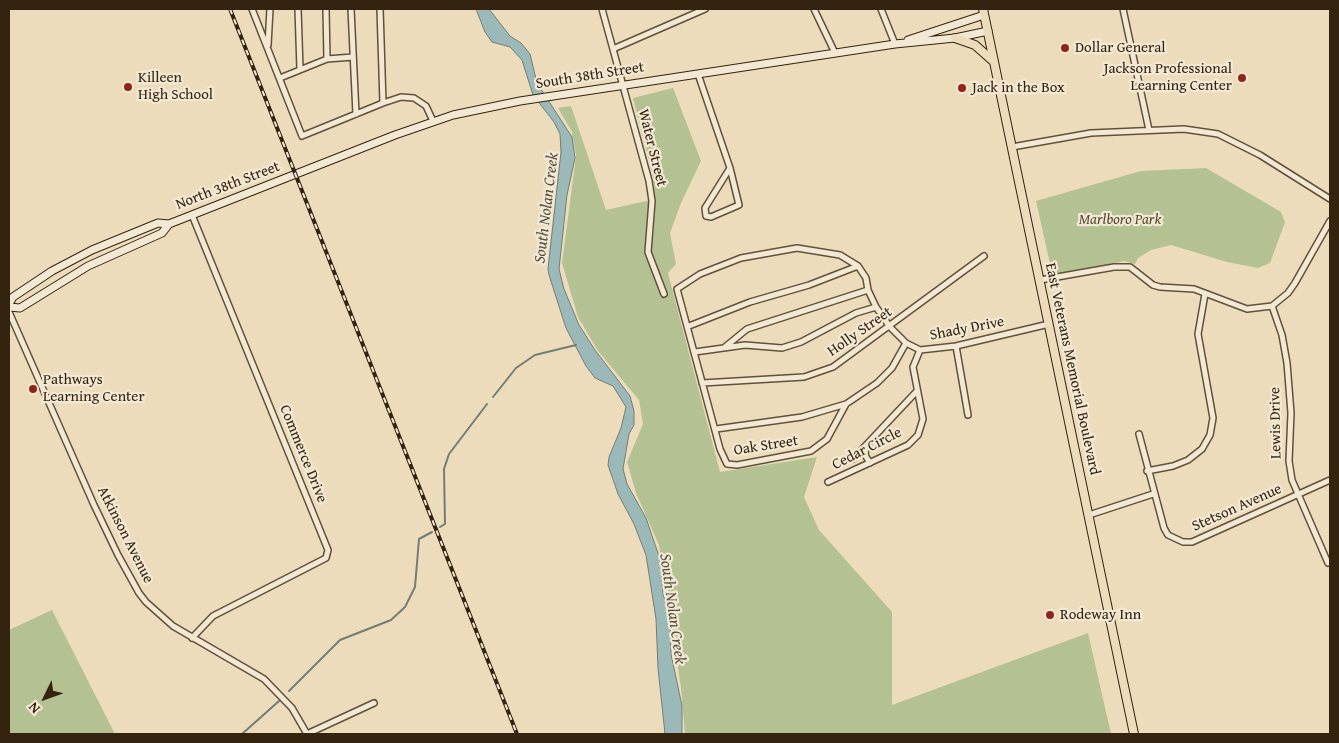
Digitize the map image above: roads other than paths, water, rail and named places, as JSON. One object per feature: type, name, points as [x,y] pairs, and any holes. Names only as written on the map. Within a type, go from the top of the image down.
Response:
[{"type":"main road","name":"South 38th Street","points":[[896,44],[984,12]]},
{"type":"main road","name":"East Veterans Memorial Boulevard","points":[[984,12],[1134,734]]},
{"type":"main road","name":"South 38th Street","points":[[298,173],[433,121],[520,101],[896,44],[955,38],[988,31]]},
{"type":"main road","points":[[955,38],[975,44],[994,63]]},
{"type":"main road","name":"North 38th Street","points":[[169,224],[162,233],[92,264],[20,308],[9,306],[13,297],[52,271],[87,253],[158,223],[169,224],[298,173]]},
{"type":"main road","points":[[87,253],[92,264]]},
{"type":"street","points":[[252,9],[302,136],[401,97],[414,98],[426,106],[433,121]]},
{"type":"street","points":[[268,48],[270,9]]},
{"type":"street","points":[[298,9],[300,69]]},
{"type":"street","points":[[326,9],[326,59]]},
{"type":"street","points":[[351,9],[356,114]]},
{"type":"street","points":[[380,9],[383,103]]},
{"type":"street","name":"Water Street","points":[[602,9],[650,188],[648,252],[664,294]]},
{"type":"street","points":[[613,49],[704,9]]},
{"type":"street","points":[[814,9],[835,53]]},
{"type":"street","points":[[880,9],[896,44]]},
{"type":"street","points":[[1123,9],[1149,130]]},
{"type":"street","points":[[280,78],[326,59],[353,57]]},
{"type":"street","points":[[698,74],[730,168],[739,205],[711,217],[706,216],[705,208],[730,168]]},
{"type":"street","points":[[1012,147],[1091,133],[1184,129],[1218,134],[1260,155],[1330,199]]},
{"type":"street","name":"Commerce Drive","points":[[192,215],[328,550],[326,558],[213,616],[192,638]]},
{"type":"street","points":[[1040,280],[1114,267],[1130,267],[1153,285],[1194,289],[1247,309],[1272,306],[1288,293],[1295,283],[1330,222]]},
{"type":"street","points":[[846,404],[802,417],[716,429],[702,383],[689,326],[677,289],[700,274],[742,258],[797,248],[840,255],[858,266]]},
{"type":"street","name":"Holly Street","points":[[702,383],[804,377],[833,367],[890,327],[984,256]]},
{"type":"street","points":[[689,326],[750,302],[808,285],[858,266]]},
{"type":"street","name":"Shady Drive","points":[[858,266],[866,278],[868,290],[876,307],[890,327],[906,343],[920,350],[956,346],[1049,324]]},
{"type":"street","points":[[725,348],[747,329],[868,290]]},
{"type":"street","points":[[1148,471],[1173,466],[1188,460],[1202,449],[1210,435],[1213,418],[1198,334],[1205,294]]},
{"type":"street","name":"Lewis Drive","points":[[1272,306],[1282,335],[1287,363],[1291,414],[1288,461],[1298,495],[1328,563]]},
{"type":"street","points":[[695,352],[745,346],[782,348],[801,342],[856,314],[876,307]]},
{"type":"street","name":"Atkinson Avenue","points":[[9,312],[94,505],[132,580],[146,602],[164,619],[192,638],[264,679],[292,708],[307,734]]},
{"type":"street","name":"Oak Street","points":[[716,429],[727,464],[737,465],[811,451],[827,439],[846,404],[877,384],[892,368],[906,343]]},
{"type":"street","points":[[956,346],[968,415]]},
{"type":"street","name":"Cedar Circle","points":[[828,482],[908,445],[918,435],[923,419],[914,367],[920,350]]},
{"type":"street","points":[[853,459],[917,391]]},
{"type":"street","name":"Stetson Avenue","points":[[1139,434],[1153,494],[1168,535],[1183,542],[1192,542],[1330,480]]},
{"type":"street","points":[[867,444],[864,451],[870,463]]},
{"type":"street","points":[[1089,515],[1153,494]]},
{"type":"street","points":[[307,734],[374,703]]},
{"type":"water","points":[[476,9],[489,9],[510,36],[521,43],[530,54],[537,83],[572,137],[575,158],[567,195],[559,269],[564,289],[579,325],[595,350],[630,396],[634,411],[634,425],[629,434],[623,469],[627,484],[646,518],[660,559],[663,594],[670,616],[671,654],[682,706],[682,734],[665,734],[658,668],[656,619],[646,555],[634,524],[618,494],[608,465],[626,407],[613,386],[595,378],[586,366],[566,328],[549,275],[548,269],[561,152],[560,134],[554,122],[533,95],[522,60],[510,47],[492,42],[485,32]]},
{"type":"waterway","points":[[493,397],[516,368],[535,355],[576,345]]},
{"type":"waterway","points":[[440,527],[445,524],[444,469],[449,454],[487,404]]},
{"type":"waterway","points":[[289,691],[340,640],[391,620],[405,607],[415,587],[419,539],[432,532]]},
{"type":"waterway","points":[[242,734],[279,701]]},
{"type":"railway","points":[[230,9],[517,734]]},
{"type":"place","name":"Dollar General","points":[[1065,48]]},
{"type":"place","name":"Jackson Professional Learning Center","points":[[1242,78]]},
{"type":"place","name":"Killeen High School","points":[[128,87]]},
{"type":"place","name":"Jack in the Box","points":[[962,88]]},
{"type":"place","name":"Pathways Learning Center","points":[[33,389]]},
{"type":"place","name":"Rodeway Inn","points":[[1050,615]]},
{"type":"water label","name":"South Nolan Creek","points":[[547,208]]},
{"type":"water label","name":"South Nolan Creek","points":[[672,609]]},
{"type":"park label","name":"Marlboro Park","points":[[1120,220]]}]
